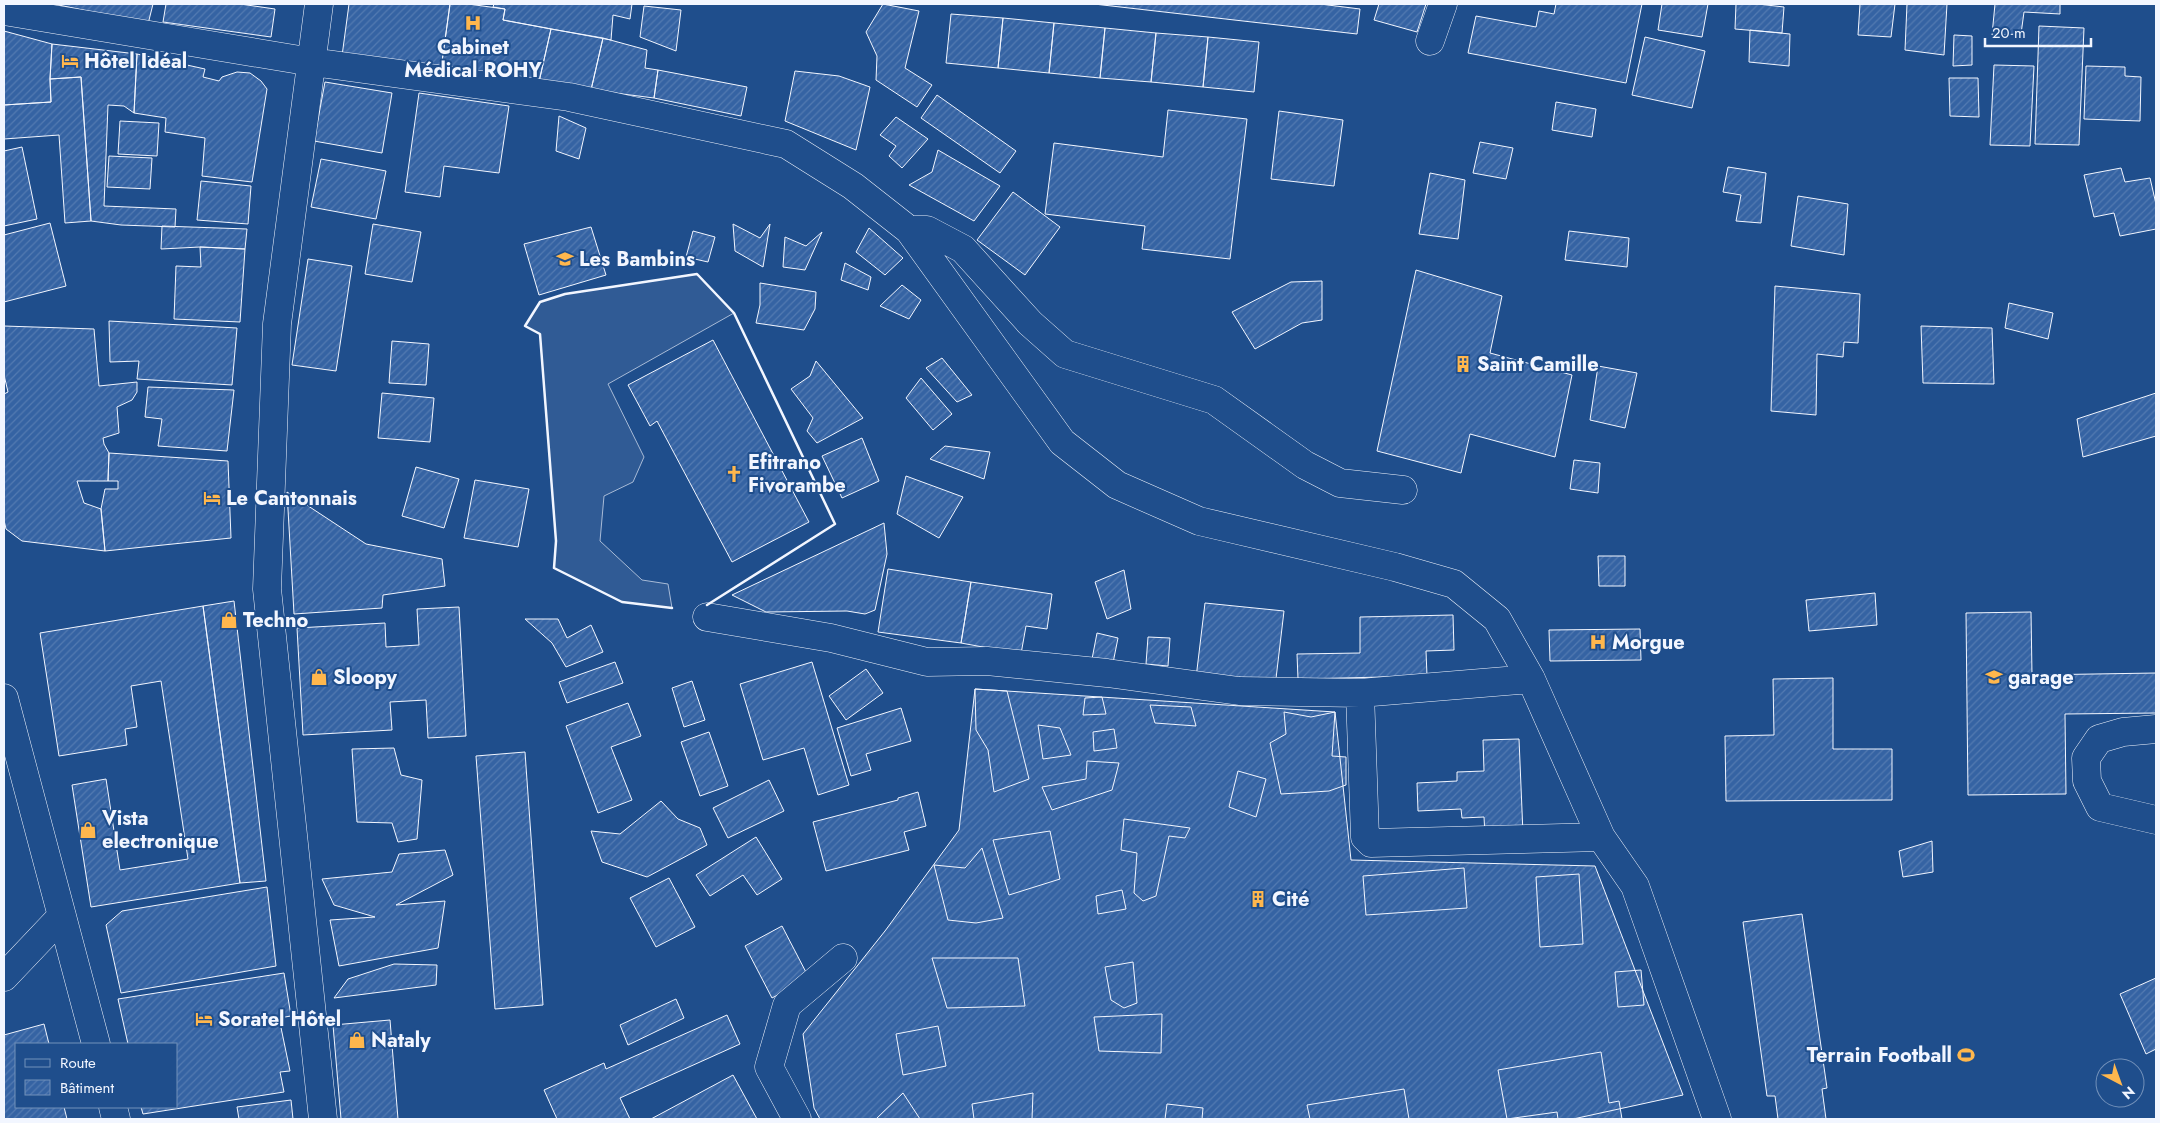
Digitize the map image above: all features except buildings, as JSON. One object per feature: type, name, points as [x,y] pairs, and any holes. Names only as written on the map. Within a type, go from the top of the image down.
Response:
[{"type":"street","points":[[319,4],[277,324],[267,589],[323,1119]]},
{"type":"street","points":[[1430,41],[1443,4]]},
{"type":"street","points":[[4,11],[312,62],[569,97],[786,144],[853,186],[908,230],[1062,442],[1117,485],[1199,521],[1395,567],[1454,584],[1497,619],[1532,679],[1601,837],[1635,886],[1717,1119]]},
{"type":"street","points":[[908,230],[927,230],[963,249],[1030,323],[1065,354],[1214,400],[1305,465],[1340,483],[1403,490]]},
{"type":"street","points":[[706,617],[832,638],[927,662],[987,661],[1107,672],[1239,692],[1360,693],[1532,679]]},
{"type":"street","points":[[1360,693],[1365,837],[1371,843],[1601,837]]},
{"type":"street","points":[[4,698],[96,1043]]},
{"type":"street","points":[[2156,729],[2123,732],[2098,739],[2086,758],[2086,781],[2100,806],[2156,820]]},
{"type":"street","points":[[4,977],[62,916]]},
{"type":"street","points":[[797,1119],[769,1067],[787,1005],[843,958]]},
{"type":"shaded area","points":[[697,274],[734,313],[608,384],[644,457],[633,482],[604,496],[600,541],[642,580],[668,584],[672,608],[622,602],[554,568],[556,541],[540,334],[525,326],[540,302],[565,294]]},
{"type":"wall","points":[[672,608],[622,602],[554,568],[556,541],[540,334],[525,326],[540,302],[565,294],[697,274],[734,313],[835,524],[707,605]]},
{"type":"place","name":"Cabinet Médical ROHY","points":[[473,23]]},
{"type":"place","name":"Hôtel Idéal","points":[[70,61]]},
{"type":"place","name":"Les Bambins","points":[[565,259]]},
{"type":"place","name":"Saint Camille","points":[[1463,364]]},
{"type":"place","name":"Efitrano Fivorambe","points":[[734,474]]},
{"type":"place","name":"Le Cantonnais","points":[[212,498]]},
{"type":"place","name":"Techno","points":[[229,620]]},
{"type":"place","name":"Morgue","points":[[1598,642]]},
{"type":"place","name":"Sloopy","points":[[319,677]]},
{"type":"place","name":"garage","points":[[1994,677]]},
{"type":"place","name":"Vista electronique","points":[[88,830]]},
{"type":"place","name":"Cité","points":[[1258,899]]},
{"type":"place","name":"Soratel Hôtel","points":[[204,1019]]},
{"type":"place","name":"Nataly","points":[[357,1040]]},
{"type":"place","name":"Terrain Football","points":[[1966,1055]]}]
